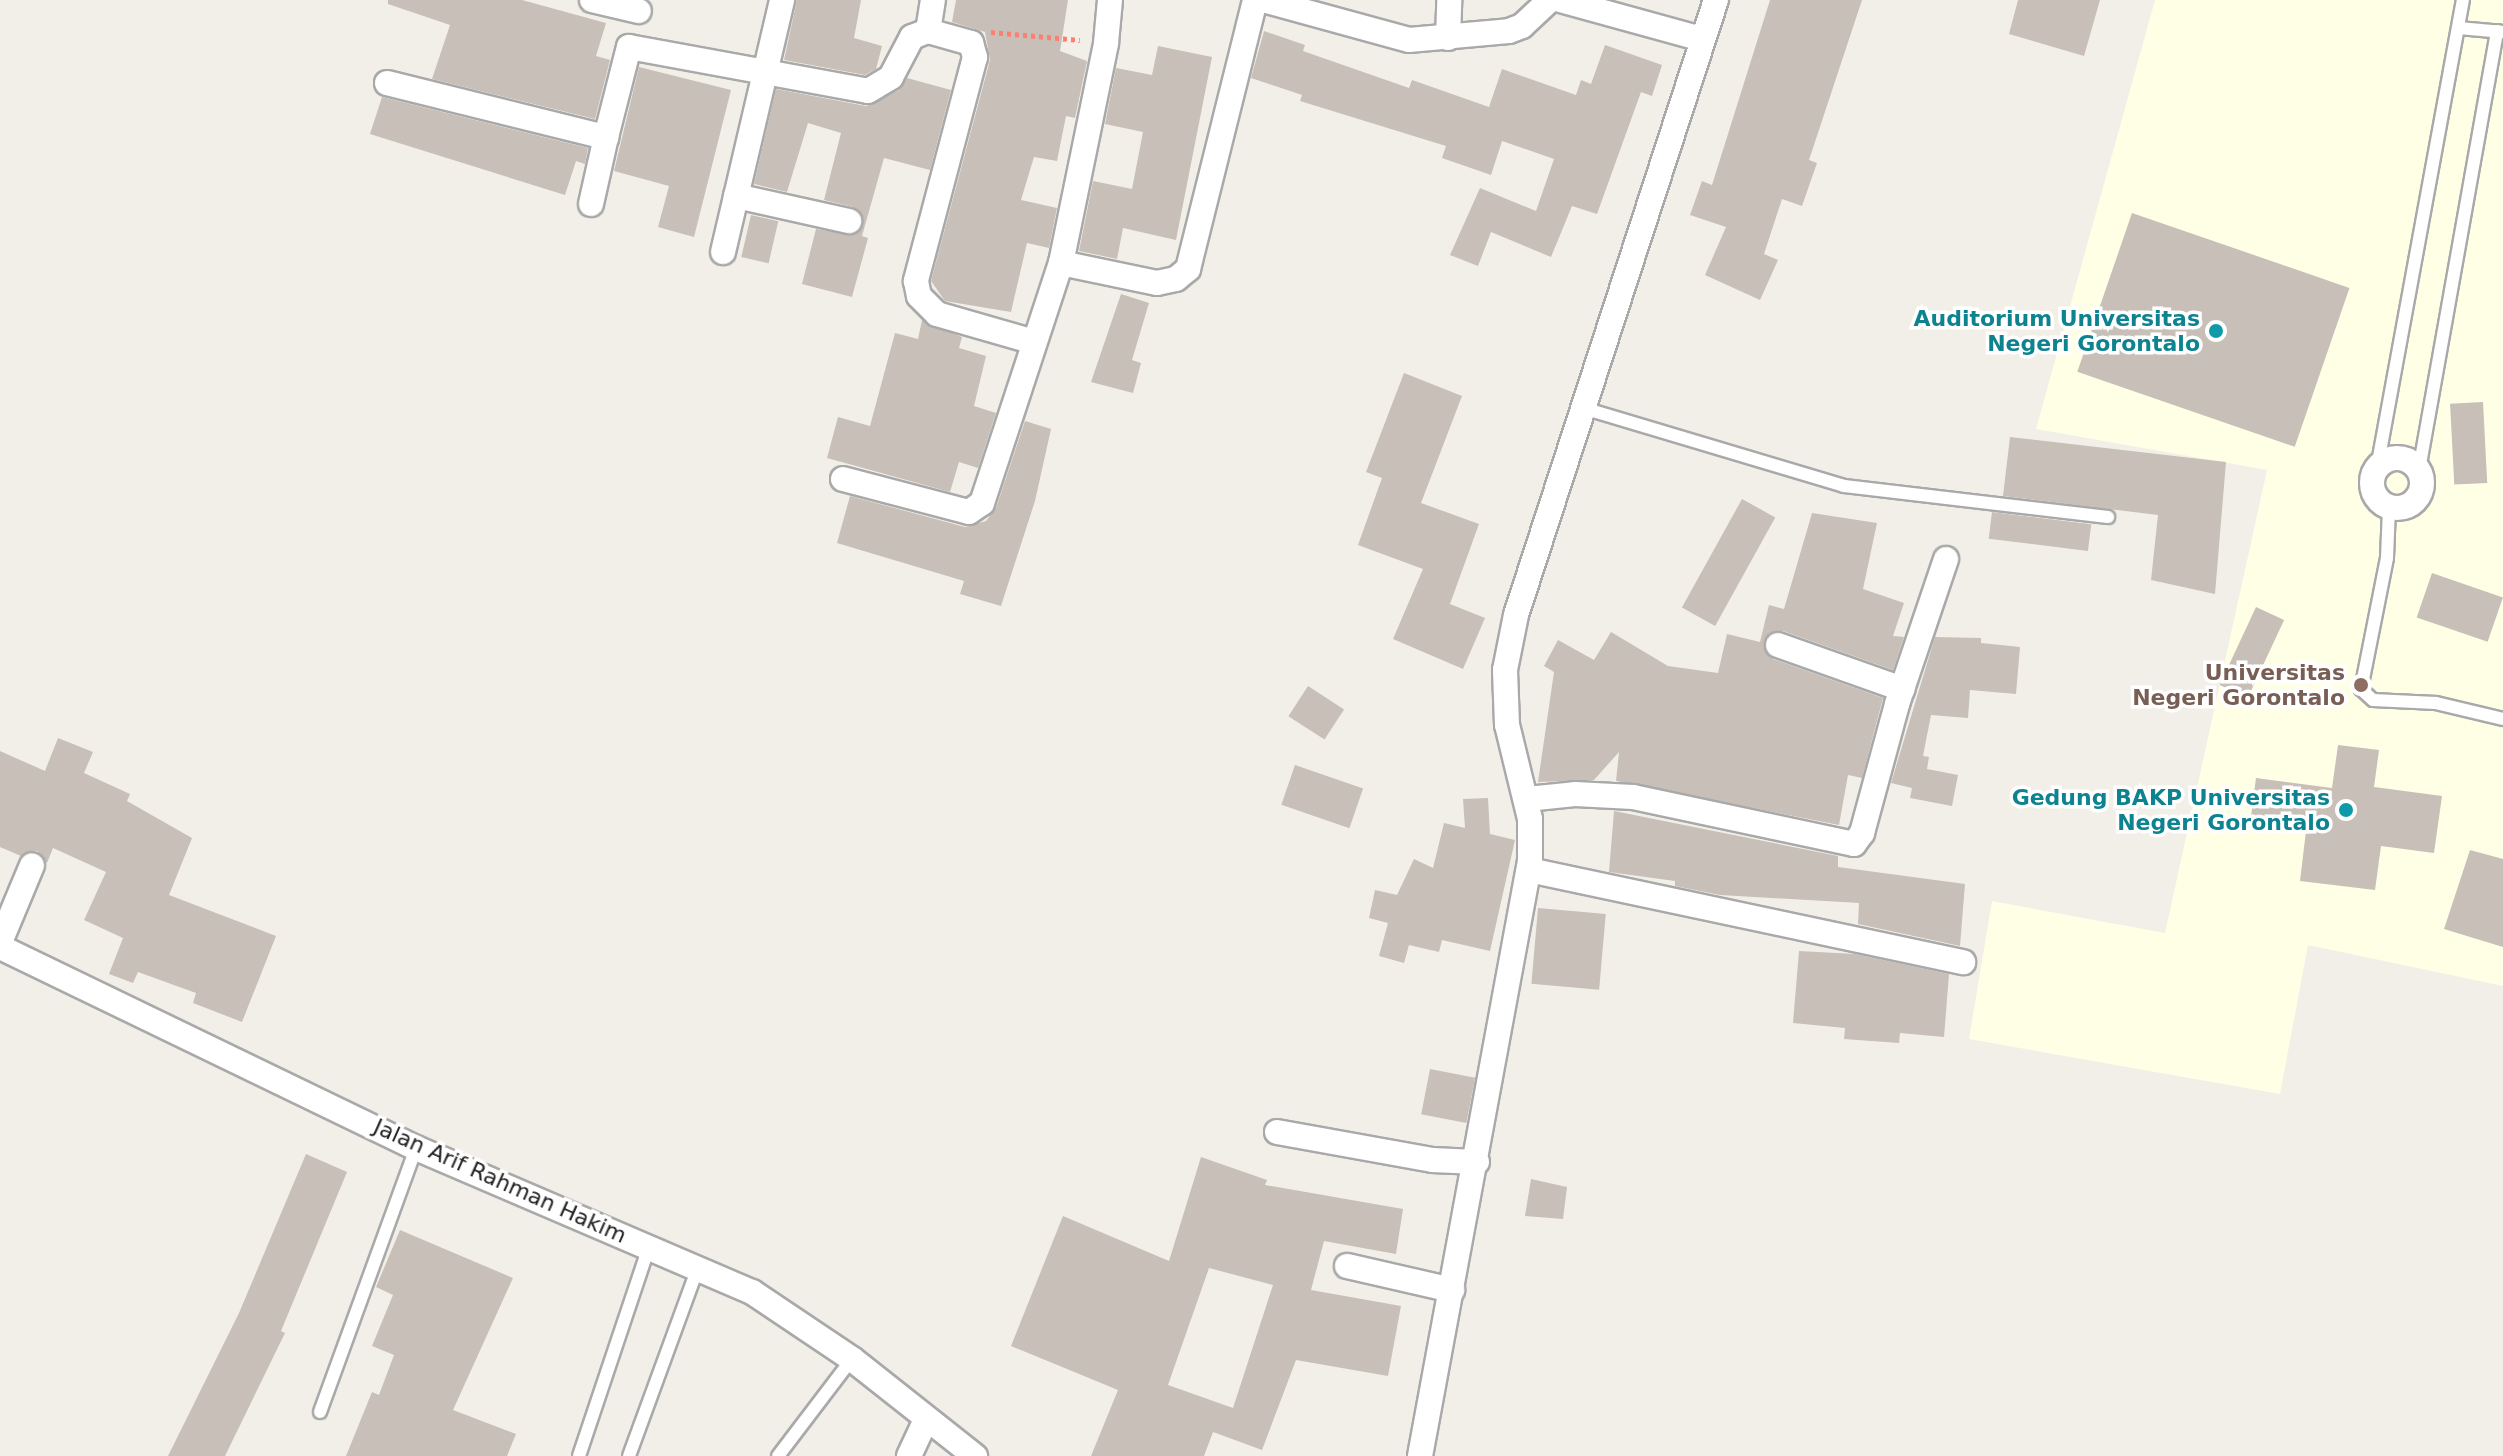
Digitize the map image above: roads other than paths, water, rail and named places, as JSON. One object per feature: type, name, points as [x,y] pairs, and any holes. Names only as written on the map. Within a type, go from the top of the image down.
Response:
[{"type":"street","points":[[591,204],[640,6],[592,0]]},
{"type":"street","points":[[723,252],[782,0]]},
{"type":"street","points":[[928,31],[933,0]]},
{"type":"street","points":[[843,479],[969,512],[977,509],[1061,263],[1106,43],[1110,0]]},
{"type":"street","points":[[1061,263],[1157,283],[1176,279],[1188,269],[1255,0]]},
{"type":"street","points":[[1263,0],[1397,38],[1448,38],[1522,26],[1550,0]]},
{"type":"street","points":[[1448,38],[1449,0]]},
{"type":"street","points":[[1560,0],[1702,39]]},
{"type":"street","points":[[1420,1456],[1529,870],[1527,799],[1507,725],[1505,670],[1516,615],[1716,0]]},
{"type":"street","points":[[629,47],[766,71],[849,90],[879,88],[891,77],[909,41],[928,31],[971,43],[975,57],[916,281],[919,296],[937,314],[1034,342]]},
{"type":"street","points":[[387,83],[606,137]]},
{"type":"street","points":[[736,196],[849,221]]},
{"type":"street","points":[[2398,458],[2419,470],[2423,482],[2413,504],[2389,508],[2373,491],[2377,468],[2398,458]]},
{"type":"street","points":[[1527,799],[1589,794],[1633,797],[1854,844],[1862,833],[1902,689],[1946,559]]},
{"type":"street","points":[[1778,645],[1902,689]]},
{"type":"street","points":[[0,944],[32,865]]},
{"type":"street","points":[[1529,870],[1963,962]]},
{"type":"street","name":"Jalan Arif Rahman Hakim","points":[[0,944],[416,1148],[650,1245],[765,1300],[852,1359],[975,1456]]},
{"type":"street","points":[[1277,1132],[1432,1160],[1477,1162]]},
{"type":"street","points":[[1347,1266],[1452,1290]]},
{"type":"street","points":[[909,1456],[926,1420]]},
{"type":"lane","points":[[2377,468],[2463,0]]},
{"type":"lane","points":[[2419,470],[2500,32],[2459,28]]},
{"type":"lane","points":[[1583,408],[1844,486],[2108,517]]},
{"type":"lane","points":[[2389,508],[2387,558],[2361,689],[2373,700],[2436,703],[2503,719]]},
{"type":"lane","points":[[320,1412],[416,1148]]},
{"type":"lane","points":[[579,1456],[650,1245]]},
{"type":"lane","points":[[629,1456],[698,1267]]},
{"type":"lane","points":[[778,1456],[852,1359]]},
{"type":"place","name":"Auditorium Universitas Negeri Gorontalo","points":[[2216,331]]},
{"type":"place","name":"Universitas Negeri Gorontalo","points":[[2361,685]]},
{"type":"place","name":"Gedung BAKP Universitas Negeri Gorontalo","points":[[2346,810]]}]
